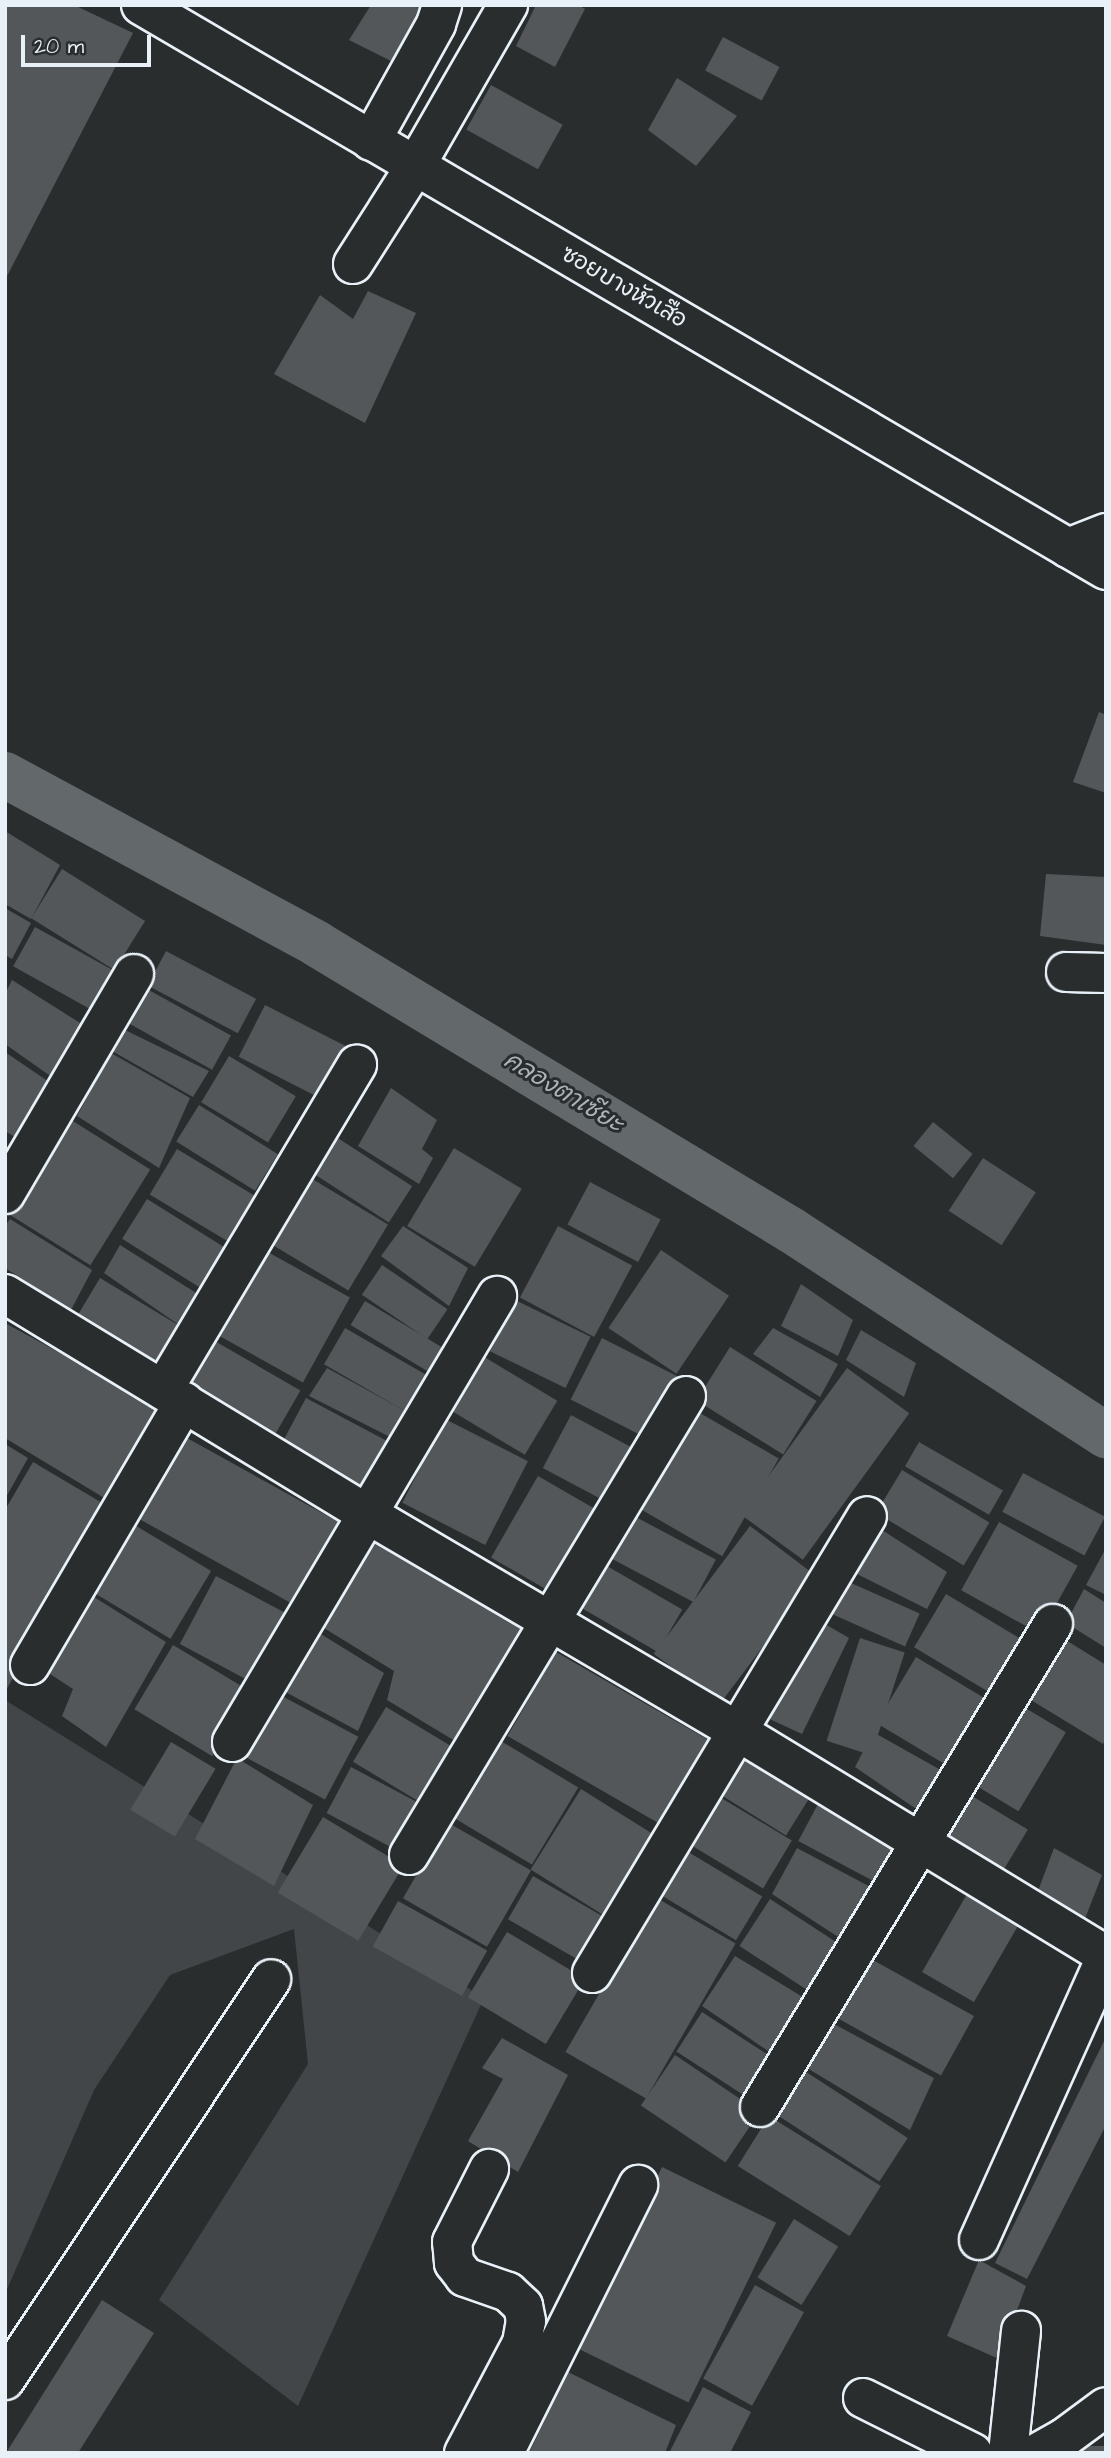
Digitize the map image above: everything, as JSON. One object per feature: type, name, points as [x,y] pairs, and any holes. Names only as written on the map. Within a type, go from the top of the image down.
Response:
[{"type":"street","name":"ซอยบางหัวเสือ","points":[[141,5],[1106,570]]},
{"type":"street","points":[[372,141],[436,24],[442,5]]},
{"type":"street","points":[[353,264],[416,165],[508,5]]},
{"type":"street","points":[[1068,548],[1106,533]]},
{"type":"street","points":[[1066,972],[1106,973]]},
{"type":"street","points":[[5,1194],[134,974]]},
{"type":"street","points":[[30,1665],[357,1064]]},
{"type":"street","points":[[5,1294],[369,1515],[737,1731],[1106,1956],[979,2240]]},
{"type":"street","points":[[232,1742],[497,1296]]},
{"type":"street","points":[[409,1855],[552,1622],[685,1396]]},
{"type":"street","points":[[592,1973],[867,1516]]},
{"type":"street","points":[[760,2107],[1053,1624]]},
{"type":"street","points":[[5,2379],[271,1979]]},
{"type":"street","points":[[467,2452],[522,2343],[527,2321],[523,2306],[508,2292],[465,2277],[454,2263],[452,2242],[489,2169]]},
{"type":"street","points":[[504,2453],[638,2185]]},
{"type":"street","points":[[1008,2453],[1021,2331]]},
{"type":"street","points":[[863,2398],[973,2453]]},
{"type":"street","points":[[1037,2453],[1064,2438],[1106,2407]]},
{"type":"shaded area","points":[[5,1700],[484,1998],[298,2406],[159,2300],[308,2064],[294,1929],[170,1975],[94,2090],[5,2294]]},
{"type":"building","points":[[5,5],[74,5],[133,33],[5,280]]},
{"type":"building","points":[[371,5],[432,5],[397,64],[349,40]]},
{"type":"building","points":[[536,5],[578,5],[585,9],[555,67],[516,46]]},
{"type":"building","points":[[723,37],[780,67],[762,101],[705,71]]},
{"type":"building","points":[[677,78],[737,116],[696,166],[648,130]]},
{"type":"building","points":[[491,85],[563,125],[538,169],[466,130]]},
{"type":"building","points":[[368,291],[416,313],[365,423],[274,374],[320,295],[353,319]]},
{"type":"building","points":[[1099,712],[1106,715],[1106,793],[1073,782]]},
{"type":"building","points":[[5,831],[60,865],[31,919],[5,904]]},
{"type":"building","points":[[62,869],[145,921],[114,970],[31,918]]},
{"type":"building","points":[[1046,874],[1106,877],[1106,945],[1040,936]]},
{"type":"building","points":[[5,908],[31,923],[12,959],[5,955]]},
{"type":"building","points":[[35,927],[118,973],[96,1012],[13,966]]},
{"type":"building","points":[[166,951],[256,999],[238,1033],[148,985]]},
{"type":"building","points":[[12,980],[88,1028],[56,1080],[5,1044],[5,994]]},
{"type":"building","points":[[147,989],[231,1036],[212,1070],[128,1023]]},
{"type":"building","points":[[265,1005],[346,1046],[320,1098],[239,1057]]},
{"type":"building","points":[[125,1030],[209,1071],[193,1097],[112,1051]]},
{"type":"building","points":[[5,1052],[55,1086],[21,1141],[5,1131]]},
{"type":"building","points":[[111,1053],[190,1098],[159,1168],[77,1116]]},
{"type":"building","points":[[229,1056],[296,1096],[268,1142],[201,1102]]},
{"type":"building","points":[[391,1088],[437,1120],[422,1149],[433,1158],[419,1184],[358,1146]]},
{"type":"building","points":[[199,1105],[278,1154],[255,1191],[176,1141]]},
{"type":"building","points":[[68,1118],[150,1169],[90,1265],[8,1214]]},
{"type":"building","points":[[933,1122],[973,1154],[953,1178],[913,1146]]},
{"type":"building","points":[[330,1133],[412,1186],[389,1222],[307,1169]]},
{"type":"building","points":[[454,1148],[522,1189],[475,1267],[407,1226]]},
{"type":"building","points":[[177,1149],[256,1196],[229,1242],[150,1194]]},
{"type":"building","points":[[983,1158],[1036,1192],[1002,1245],[949,1211]]},
{"type":"building","points":[[304,1174],[388,1224],[348,1290],[264,1240]]},
{"type":"building","points":[[590,1182],[661,1220],[638,1262],[567,1224]]},
{"type":"building","points":[[147,1199],[228,1250],[204,1290],[122,1239]]},
{"type":"building","points":[[10,1219],[92,1270],[71,1310],[5,1268],[5,1226]]},
{"type":"building","points":[[403,1226],[468,1268],[449,1306],[381,1256]]},
{"type":"building","points":[[558,1226],[632,1265],[594,1337],[520,1298]]},
{"type":"building","points":[[120,1245],[201,1296],[179,1325],[104,1273]]},
{"type":"building","points":[[661,1250],[729,1296],[676,1374],[608,1328]]},
{"type":"building","points":[[266,1251],[350,1298],[303,1382],[219,1336]]},
{"type":"building","points":[[382,1265],[447,1309],[427,1339],[362,1295]]},
{"type":"building","points":[[100,1278],[179,1325],[155,1365],[76,1317]]},
{"type":"building","points":[[801,1284],[853,1320],[838,1356],[781,1326]]},
{"type":"building","points":[[515,1300],[590,1337],[566,1388],[490,1351]]},
{"type":"building","points":[[365,1301],[451,1353],[436,1377],[351,1325]]},
{"type":"building","points":[[5,1323],[167,1411],[111,1502],[5,1438]]},
{"type":"building","points":[[345,1328],[434,1380],[413,1416],[324,1364]]},
{"type":"building","points":[[773,1328],[838,1364],[820,1397],[753,1354]]},
{"type":"building","points":[[861,1330],[916,1363],[904,1397],[846,1360]]},
{"type":"building","points":[[602,1338],[678,1377],[646,1438],[571,1399]]},
{"type":"building","points":[[213,1340],[300,1390],[273,1437],[186,1387]]},
{"type":"building","points":[[730,1347],[817,1401],[783,1454],[697,1400]]},
{"type":"building","points":[[481,1355],[557,1401],[525,1455],[449,1409]]},
{"type":"building","points":[[327,1368],[409,1413],[392,1438],[309,1396]]},
{"type":"building","points":[[847,1368],[909,1413],[803,1560],[741,1514]]},
{"type":"building","points":[[306,1398],[390,1443],[366,1488],[282,1443]]},
{"type":"building","points":[[693,1409],[779,1458],[722,1556],[636,1507]]},
{"type":"building","points":[[571,1415],[639,1451],[611,1504],[543,1468]]},
{"type":"building","points":[[445,1419],[528,1461],[485,1545],[402,1503]]},
{"type":"building","points":[[178,1433],[349,1528],[304,1610],[132,1515]]},
{"type":"building","points":[[919,1442],[1003,1490],[989,1515],[905,1466]]},
{"type":"building","points":[[5,1444],[28,1458],[5,1499]]},
{"type":"building","points":[[33,1462],[109,1507],[5,1692],[5,1510]]},
{"type":"building","points":[[902,1470],[989,1523],[964,1565],[876,1513]]},
{"type":"building","points":[[1023,1473],[1105,1517],[1084,1556],[1002,1512]]},
{"type":"building","points":[[538,1476],[602,1513],[555,1594],[491,1557]]},
{"type":"building","points":[[632,1515],[716,1560],[693,1602],[609,1557]]},
{"type":"building","points":[[128,1521],[211,1571],[170,1639],[87,1589]]},
{"type":"building","points":[[999,1522],[1078,1566],[1040,1634],[961,1590]]},
{"type":"building","points":[[750,1526],[816,1576],[720,1704],[654,1654]]},
{"type":"building","points":[[876,1526],[947,1572],[927,1609],[851,1571]]},
{"type":"building","points":[[379,1538],[532,1626],[465,1747],[387,1700],[394,1671],[319,1625]]},
{"type":"building","points":[[1106,1548],[1106,1595],[1086,1585]]},
{"type":"building","points":[[600,1562],[682,1610],[658,1652],[576,1604]]},
{"type":"building","points":[[216,1576],[296,1619],[260,1687],[180,1644]]},
{"type":"building","points":[[842,1579],[920,1614],[905,1646],[827,1612]]},
{"type":"building","points":[[1084,1589],[1106,1603],[1106,1648],[1066,1623]]},
{"type":"building","points":[[86,1592],[166,1642],[106,1747],[62,1716],[73,1689],[41,1668]]},
{"type":"building","points":[[946,1594],[1026,1642],[994,1695],[914,1647]]},
{"type":"building","points":[[818,1620],[849,1638],[802,1734],[763,1716]]},
{"type":"building","points":[[316,1631],[384,1673],[358,1731],[280,1689]]},
{"type":"building","points":[[1061,1637],[1106,1665],[1106,1738],[1103,1744],[1026,1697]]},
{"type":"building","points":[[860,1638],[905,1653],[871,1755],[827,1741]]},
{"type":"building","points":[[173,1645],[251,1692],[212,1756],[134,1709]]},
{"type":"building","points":[[556,1652],[718,1746],[669,1830],[508,1736]]},
{"type":"building","points":[[916,1657],[990,1701],[950,1767],[876,1723]]},
{"type":"building","points":[[278,1694],[358,1737],[325,1799],[245,1757]]},
{"type":"building","points":[[1017,1703],[1066,1732],[1018,1811],[970,1782]]},
{"type":"building","points":[[386,1707],[461,1752],[428,1807],[353,1762]]},
{"type":"building","points":[[873,1732],[946,1773],[922,1813],[855,1767]]},
{"type":"building","points":[[496,1738],[578,1787],[532,1865],[450,1815]]},
{"type":"building","points":[[171,1742],[216,1769],[175,1836],[130,1810]]},
{"type":"building","points":[[735,1753],[809,1799],[786,1836],[712,1789]]},
{"type":"building","points":[[237,1758],[313,1805],[274,1886],[195,1839]]},
{"type":"building","points":[[351,1767],[429,1808],[404,1854],[327,1813]]},
{"type":"building","points":[[581,1789],[663,1840],[613,1921],[531,1870]]},
{"type":"building","points":[[713,1793],[792,1840],[763,1888],[684,1841]]},
{"type":"building","points":[[967,1793],[1028,1830],[1004,1870],[943,1833]]},
{"type":"building","points":[[818,1804],[902,1849],[882,1886],[798,1841]]},
{"type":"building","points":[[323,1817],[404,1865],[358,1941],[278,1892]]},
{"type":"building","points":[[447,1822],[531,1870],[487,1947],[403,1898]]},
{"type":"building","points":[[680,1847],[762,1896],[736,1940],[654,1891]]},
{"type":"building","points":[[797,1848],[878,1891],[846,1942],[772,1894]]},
{"type":"building","points":[[1054,1848],[1102,1875],[1083,1924],[1035,1899]]},
{"type":"building","points":[[533,1876],[614,1922],[589,1966],[508,1919]]},
{"type":"building","points":[[967,1894],[1019,1924],[974,2002],[922,1972]]},
{"type":"building","points":[[655,1897],[736,1944],[646,2099],[566,2052]]},
{"type":"building","points":[[770,1899],[844,1947],[813,1994],[740,1946]]},
{"type":"building","points":[[398,1901],[487,1950],[462,1996],[373,1946]]},
{"type":"building","points":[[507,1932],[585,1979],[546,2044],[468,1997]]},
{"type":"building","points":[[862,1954],[974,2016],[941,2076],[829,2013]]},
{"type":"building","points":[[735,1956],[806,1999],[777,2057],[702,2006]]},
{"type":"building","points":[[702,2012],[778,2062],[753,2101],[676,2051]]},
{"type":"building","points":[[823,2018],[934,2078],[910,2130],[797,2062]]},
{"type":"building","points":[[1106,2037],[1106,2125],[1027,2279],[995,2263]]},
{"type":"building","points":[[502,2038],[568,2075],[518,2172],[468,2141],[503,2079],[482,2068]]},
{"type":"building","points":[[675,2055],[760,2112],[725,2163],[641,2106]]},
{"type":"building","points":[[797,2066],[908,2138],[879,2182],[769,2110]]},
{"type":"building","points":[[769,2116],[881,2186],[850,2236],[738,2166]]},
{"type":"building","points":[[662,2167],[776,2223],[688,2402],[574,2347]]},
{"type":"building","points":[[794,2219],[838,2247],[802,2305],[757,2278]]},
{"type":"building","points":[[979,2260],[1026,2286],[999,2359],[947,2336]]},
{"type":"building","points":[[755,2285],[804,2312],[752,2406],[703,2379]]},
{"type":"building","points":[[102,2300],[154,2333],[78,2453],[6,2453]]},
{"type":"building","points":[[568,2372],[676,2425],[665,2453],[529,2453]]},
{"type":"building","points":[[703,2387],[751,2412],[730,2453],[669,2453]]},
{"type":"building","points":[[1077,2446],[1106,2446],[1106,2453],[1077,2453]]},
{"type":"waterway","name":"คลองตาเซียะ","points":[[5,775],[317,944],[791,1230],[1106,1435]]}]
